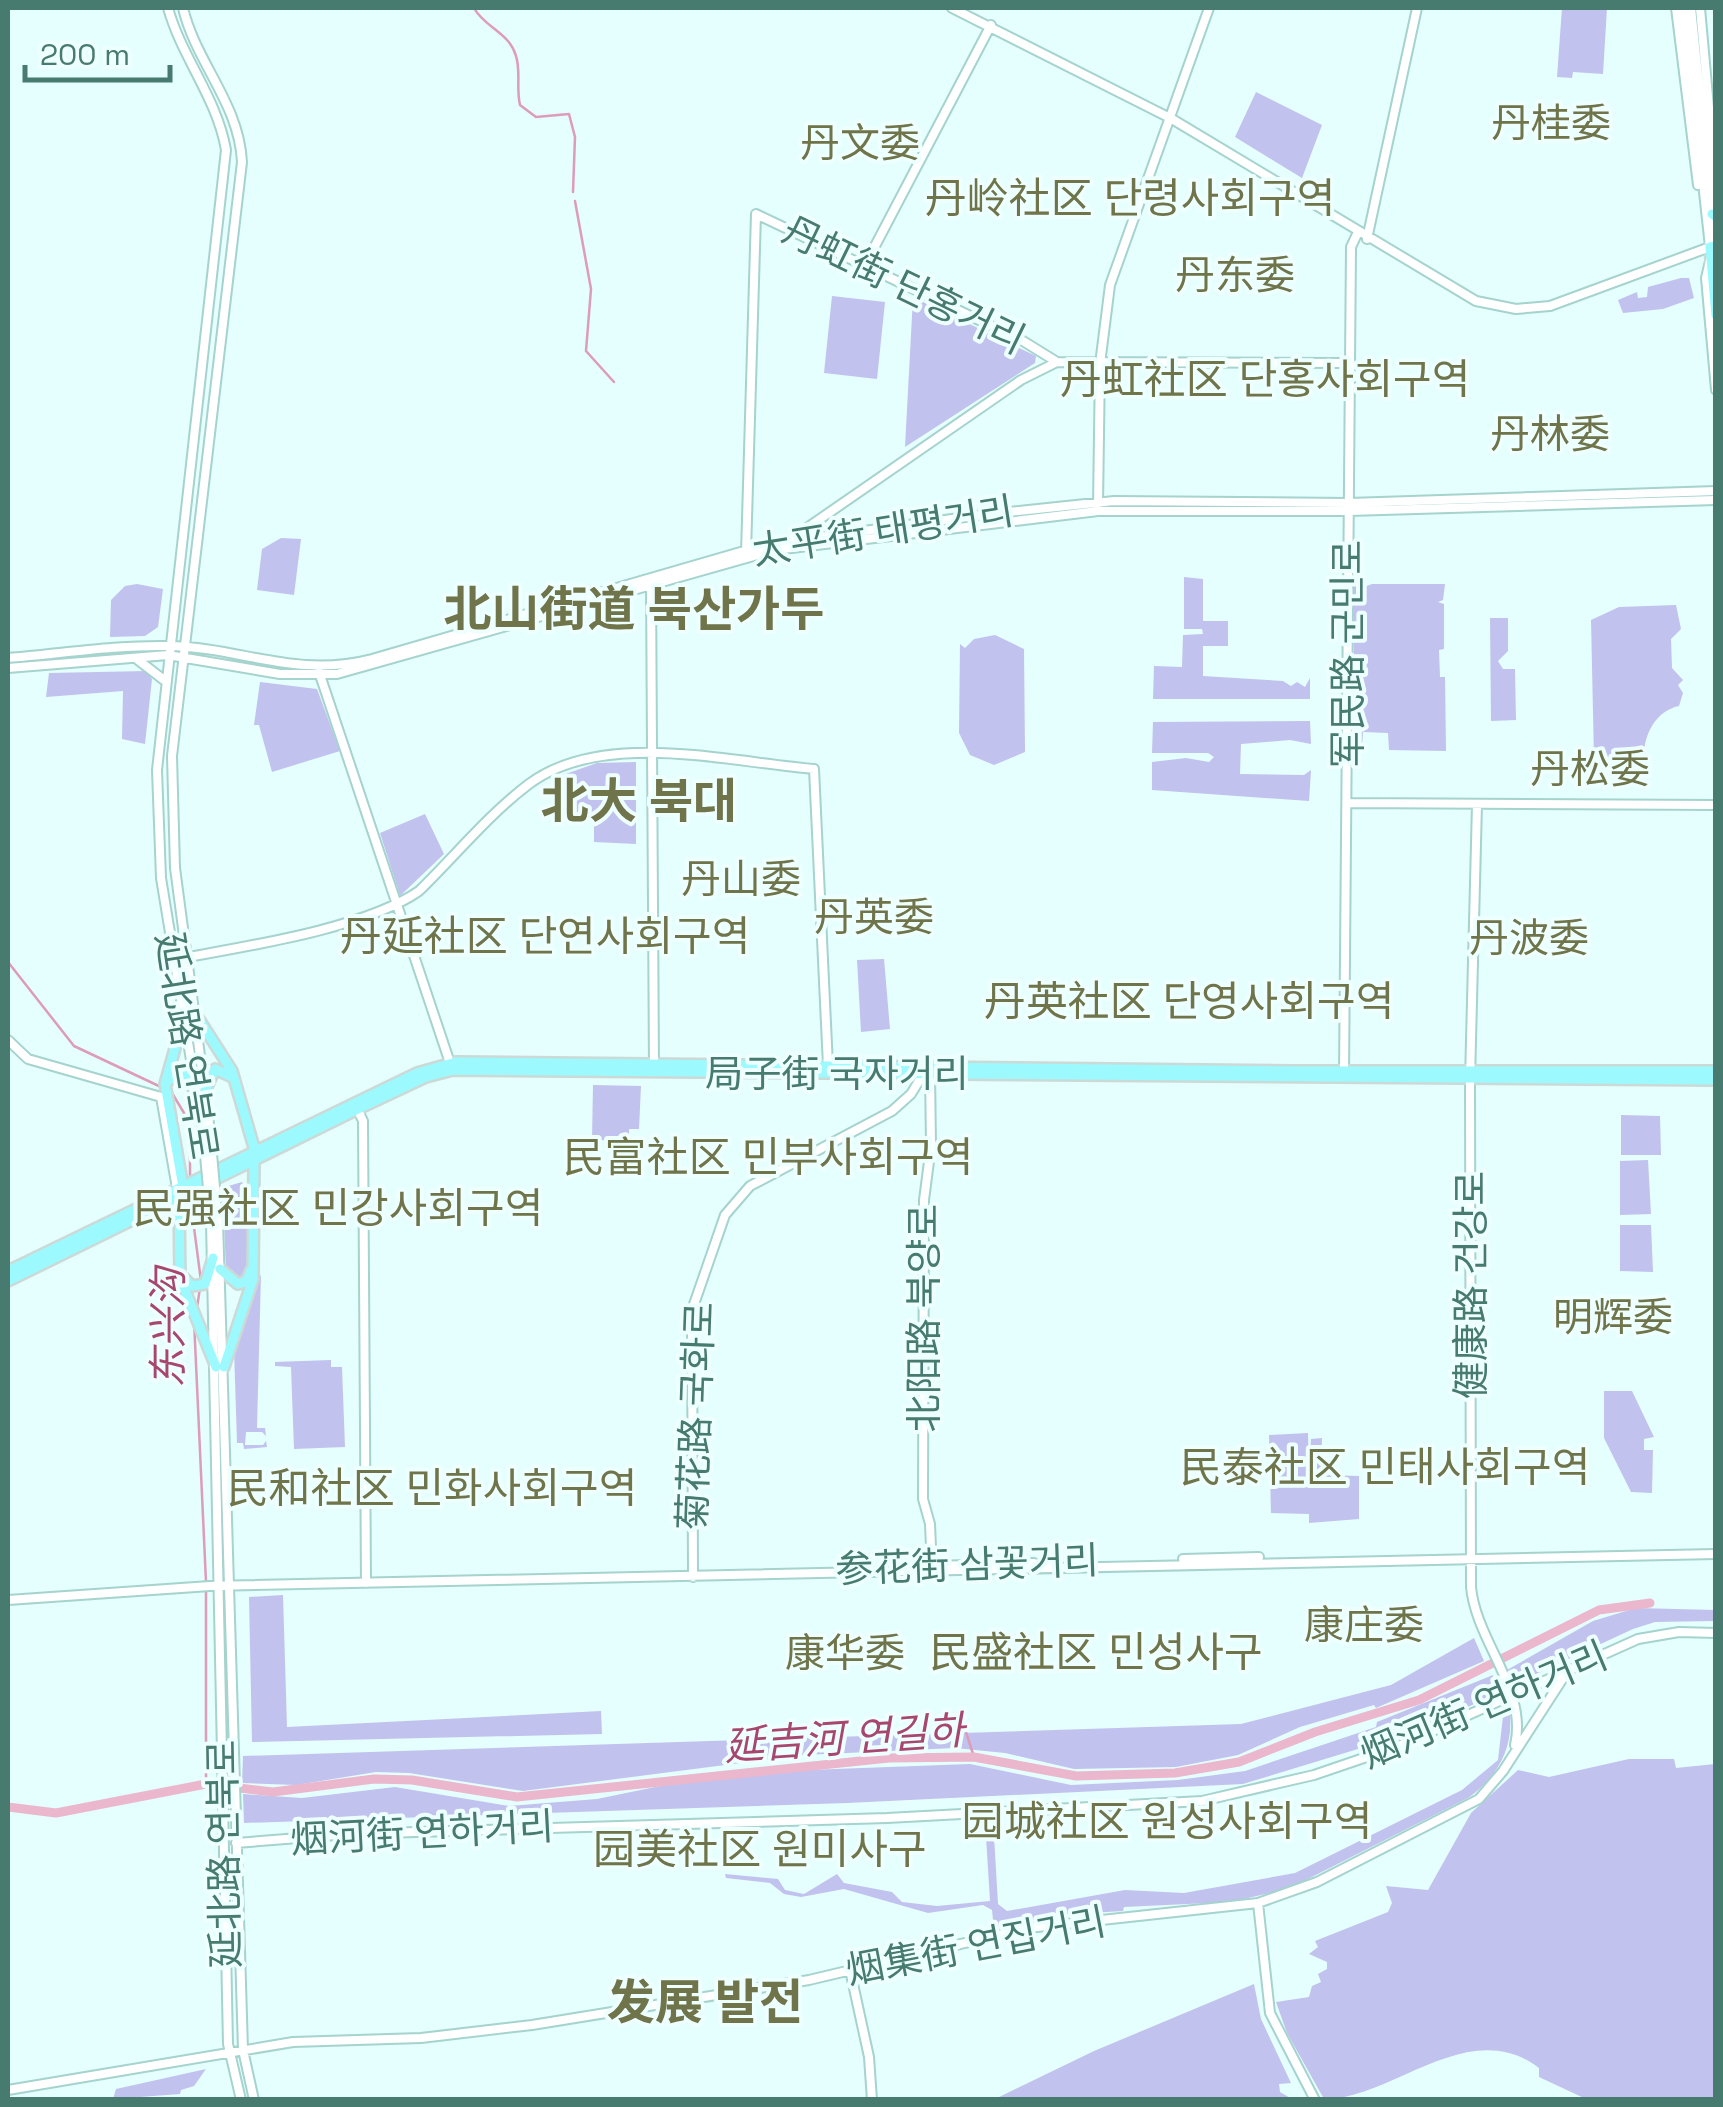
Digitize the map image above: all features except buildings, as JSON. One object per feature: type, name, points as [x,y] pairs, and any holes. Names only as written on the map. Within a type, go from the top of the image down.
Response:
[{"type":"main road","points":[[1713,252],[1716,315]]},
{"type":"main road","points":[[189,1012],[166,1089],[185,1190],[182,1275],[190,1285],[208,1281],[213,1258]]},
{"type":"main road","points":[[189,1012],[232,1071],[253,1157],[254,1279],[220,1367]]},
{"type":"main road","name":"局子街 국자거리","points":[[8,1271],[356,1106],[452,1066],[1344,1075],[1716,1070]]},
{"type":"main road","name":"局子街 국자거리","points":[[654,1068],[828,1066],[927,1072]]},
{"type":"main road","points":[[166,1089],[174,1076],[189,1077],[200,1093],[210,1073],[222,1069],[232,1077],[253,1157],[251,1266],[244,1282],[229,1280],[220,1269]]},
{"type":"main road","name":"局子街 국자거리","points":[[1471,1075],[1716,1080]]},
{"type":"main road","points":[[185,1190],[180,1278],[220,1367]]},
{"type":"main road","name":"局子街 국자거리","points":[[8,1281],[185,1190]]},
{"type":"street","name":"延北路 연북로","points":[[168,8],[182,47],[217,114],[226,166],[156,770],[158,838],[175,959],[189,1012]]},
{"type":"street","name":"延北路 연북로","points":[[182,8],[194,40],[232,111],[242,162],[182,652],[171,809],[189,1012],[220,1269],[220,1367],[210,1586],[222,1748],[229,2052],[241,2100]]},
{"type":"street","points":[[952,8],[1172,119],[1460,294],[1516,308],[1562,303],[1652,266],[1713,252]]},
{"type":"street","points":[[1098,506],[1100,364],[1114,269],[1172,119],[1208,8]]},
{"type":"street","points":[[1368,239],[1417,8]]},
{"type":"street","points":[[1684,8],[1713,252]]},
{"type":"street","points":[[1684,8],[1714,215],[1713,252],[1706,278],[1716,390]]},
{"type":"street","points":[[1700,8],[1716,186]]},
{"type":"street","points":[[864,266],[991,26]]},
{"type":"street","name":"丹虹街 단홍거리","points":[[746,554],[756,214],[1057,362],[1350,363]]},
{"type":"street","name":"军民路 군민로","points":[[1344,1075],[1351,246],[1358,232]]},
{"type":"street","points":[[776,550],[1021,380],[1057,362]]},
{"type":"street","name":"太平街 태평거리","points":[[1349,507],[1716,491]]},
{"type":"street","name":"太平街 태평거리","points":[[8,658],[168,650],[272,673],[374,667],[788,541],[1098,506],[1349,507],[1716,500]]},
{"type":"street","name":"太平街 태평거리","points":[[746,554],[1098,506]]},
{"type":"street","points":[[651,582],[654,1068]]},
{"type":"street","name":"太平街 태평거리","points":[[8,668],[134,658],[168,650]]},
{"type":"street","points":[[134,658],[164,680]]},
{"type":"street","points":[[319,672],[452,1066]]},
{"type":"street","points":[[175,959],[360,918],[398,904],[419,891],[514,796],[539,777],[599,754],[814,769],[828,1066]]},
{"type":"street","points":[[1348,803],[1716,804]]},
{"type":"street","name":"健康路 건강로","points":[[1476,804],[1471,1075],[1472,1593],[1482,1633],[1507,1685],[1518,1725],[1511,1757]]},
{"type":"street","points":[[8,1040],[28,1060],[160,1097],[185,1190]]},
{"type":"street","name":"北阳路 북양로","points":[[927,1072],[931,1146],[924,1200],[923,1499],[930,1524],[932,1568]]},
{"type":"street","name":"菊花路 국화로","points":[[693,1574],[692,1310],[725,1214],[750,1186],[892,1111],[927,1072]]},
{"type":"street","points":[[356,1106],[363,1121],[366,1580]]},
{"type":"street","name":"延北路 연북로","points":[[215,1222],[213,1258],[230,1586],[242,2050],[254,2100]]},
{"type":"street","name":"参花街 삼꽃거리","points":[[8,1600],[366,1580],[1716,1552]]},
{"type":"street","name":"烟河街 연하거리","points":[[236,1843],[349,1834],[887,1818],[1202,1801],[1363,1759],[1442,1729],[1646,1637],[1716,1632]]},
{"type":"street","name":"烟集街 연집거리","points":[[8,2090],[124,2074],[293,2042],[422,2038],[532,2026],[850,1970],[1041,1926],[1258,1903],[1316,1882],[1469,1805],[1487,1791],[1564,1675]]},
{"type":"street","points":[[1258,1903],[1270,2012],[1315,2100]]},
{"type":"street","points":[[850,1970],[869,2058],[872,2100]]},
{"type":"shaded area","points":[[1562,8],[1607,8],[1603,74],[1573,72],[1572,78],[1557,77]]},
{"type":"shaded area","points":[[1256,92],[1322,125],[1302,178],[1235,137]]},
{"type":"shaded area","points":[[1689,278],[1694,298],[1663,309],[1623,313],[1618,300],[1637,292],[1638,298],[1647,297],[1648,287]]},
{"type":"shaded area","points":[[832,296],[885,302],[877,379],[824,373]]},
{"type":"shaded area","points":[[913,297],[1036,356],[1035,363],[905,447]]},
{"type":"shaded area","points":[[281,538],[301,539],[294,595],[257,590],[262,549]]},
{"type":"shaded area","points":[[1184,577],[1203,579],[1203,621],[1228,621],[1228,646],[1203,646],[1203,676],[1283,681],[1291,686],[1297,682],[1305,687],[1310,678],[1310,699],[1153,699],[1154,666],[1182,667],[1183,635],[1203,634],[1202,629],[1184,629]]},
{"type":"shaded area","points":[[1353,583],[1361,588],[1372,584],[1445,584],[1443,600],[1438,602],[1444,604],[1444,649],[1439,650],[1440,677],[1445,677],[1446,751],[1389,750],[1388,733],[1363,732],[1359,748],[1355,737]]},
{"type":"shaded area","points":[[125,586],[163,589],[158,627],[145,636],[110,637],[111,600]]},
{"type":"shaded area","points":[[1676,605],[1681,629],[1671,639],[1672,668],[1683,680],[1678,685],[1683,693],[1679,706],[1663,713],[1652,726],[1644,759],[1594,758],[1591,620],[1619,607]]},
{"type":"shaded area","points":[[1490,618],[1508,618],[1508,651],[1498,661],[1503,669],[1515,669],[1516,720],[1491,721]]},
{"type":"shaded area","points":[[995,635],[1024,649],[1025,752],[994,765],[970,755],[959,733],[960,644],[965,648],[974,639]]},
{"type":"shaded area","points":[[146,671],[152,679],[145,744],[122,739],[123,691],[46,697],[49,673]]},
{"type":"shaded area","points":[[260,682],[317,689],[340,751],[272,772],[259,725],[254,725]]},
{"type":"shaded area","points":[[1310,721],[1311,744],[1290,740],[1241,744],[1240,774],[1304,775],[1311,770],[1309,801],[1152,790],[1152,762],[1186,758],[1209,762],[1214,757],[1208,753],[1152,753],[1153,722]]},
{"type":"shaded area","points":[[636,762],[636,844],[594,842],[594,815],[574,817],[554,778],[597,763]]},
{"type":"shaded area","points":[[425,814],[444,854],[400,896],[380,833]]},
{"type":"shaded area","points":[[884,959],[890,1029],[861,1032],[857,960]]},
{"type":"shaded area","points":[[593,1085],[641,1086],[639,1129],[629,1129],[629,1143],[592,1139]]},
{"type":"shaded area","points":[[1621,1115],[1660,1116],[1661,1155],[1621,1155]]},
{"type":"shaded area","points":[[1648,1160],[1651,1214],[1620,1215],[1620,1161]]},
{"type":"shaded area","points":[[242,1182],[248,1194],[249,1265],[247,1274],[239,1279],[226,1271],[223,1196],[225,1187]]},
{"type":"shaded area","points":[[1620,1225],[1651,1225],[1653,1272],[1620,1271]]},
{"type":"shaded area","points":[[261,1274],[257,1428],[265,1428],[266,1436],[262,1432],[246,1432],[245,1445],[263,1445],[266,1441],[267,1447],[244,1449],[243,1443],[237,1443],[234,1349]]},
{"type":"shaded area","points":[[331,1360],[331,1367],[342,1367],[345,1447],[294,1449],[291,1367],[275,1366],[275,1362]]},
{"type":"shaded area","points":[[1604,1391],[1632,1391],[1654,1437],[1644,1439],[1644,1450],[1653,1450],[1652,1493],[1631,1492],[1604,1438]]},
{"type":"shaded area","points":[[1308,1433],[1309,1476],[1311,1439],[1322,1438],[1321,1475],[1359,1476],[1359,1519],[1309,1523],[1309,1514],[1271,1513],[1269,1435]]},
{"type":"shaded area","points":[[283,1595],[287,1727],[601,1711],[602,1734],[252,1742],[249,1597]]},
{"type":"shaded area","points":[[1636,1608],[1715,1610],[1715,1621],[1655,1622],[1513,1685],[1507,1670],[1593,1621]]},
{"type":"shaded area","points":[[1474,1638],[1484,1661],[1376,1708],[1374,1705],[1300,1727],[1238,1755],[1176,1767],[1074,1769],[1005,1753],[955,1748],[803,1755],[523,1791],[409,1773],[376,1772],[296,1785],[242,1783],[243,1756],[1241,1724],[1391,1685]]},
{"type":"shaded area","points":[[1493,1675],[1497,1694],[1404,1735],[1243,1784],[847,1803],[244,1823],[243,1794],[302,1798],[395,1787],[509,1806],[597,1799],[665,1785],[808,1770],[970,1764],[1071,1785],[1178,1780],[1245,1771],[1376,1727],[1377,1722]]},
{"type":"shaded area","points":[[1510,1715],[1509,1740],[1501,1762],[1487,1782],[1468,1798],[1304,1881],[1230,1902],[1124,1907],[1123,1911],[1058,1915],[994,1929],[992,1910],[983,1905],[928,1913],[844,1889],[801,1897],[784,1894],[770,1883],[726,1878],[725,1874],[778,1879],[785,1890],[804,1894],[837,1874],[844,1883],[892,1892],[902,1902],[937,1906],[990,1901],[986,1837],[994,1836],[998,1904],[1007,1911],[1125,1890],[1184,1893],[1295,1873],[1462,1790],[1498,1760],[1503,1716]]},
{"type":"shaded area","points":[[1629,1759],[1674,1759],[1676,1768],[1715,1764],[1715,2099],[1586,2099],[1539,2077],[1539,2068],[1512,2054],[1485,2050],[1458,2054],[1350,2096],[1324,2099],[1287,2033],[1276,2002],[1309,1997],[1312,1986],[1321,1982],[1318,1974],[1327,1969],[1327,1962],[1309,1954],[1318,1947],[1315,1941],[1388,1912],[1392,1903],[1386,1886],[1428,1890],[1471,1813],[1518,1770],[1549,1777]]},
{"type":"shaded area","points":[[1254,1984],[1261,2019],[1291,2083],[1279,2084],[1280,2092],[1292,2099],[995,2099],[1094,2051]]},
{"type":"shaded area","points":[[206,2069],[194,2086],[180,2094],[113,2099],[116,2089]]},
{"type":"waterway","points":[[474,8],[513,48],[520,105],[536,117],[569,114],[575,137],[573,192]]},
{"type":"waterway","points":[[575,201],[591,289],[586,351],[614,382]]},
{"type":"waterway","name":"东兴沟","points":[[8,962],[74,1046],[161,1087]]},
{"type":"waterway","name":"东兴沟","points":[[172,1093],[190,1123],[190,1179]]},
{"type":"waterway","name":"东兴沟","points":[[190,1197],[201,1281],[197,1308]]},
{"type":"waterway","name":"东兴沟","points":[[194,1320],[206,1582]]},
{"type":"waterway","name":"东兴沟","points":[[206,1590],[206,1784]]},
{"type":"waterway","name":"延吉河 연길하","points":[[8,1807],[56,1813],[206,1784],[273,1792],[374,1779],[412,1780],[517,1797],[889,1758],[974,1757],[1076,1776],[1175,1773],[1239,1762],[1315,1732],[1419,1700],[1599,1610],[1650,1603]]},
{"type":"waterway","points":[[965,1729],[974,1757]]},
{"type":"district","name":"丹桂委","points":[[1551,123]]},
{"type":"district","name":"丹文委","points":[[860,143]]},
{"type":"district","name":"丹岭社区 단령사회구역","points":[[1130,198]]},
{"type":"district","name":"丹东委","points":[[1235,275]]},
{"type":"district","name":"丹虹社区 단홍사회구역","points":[[1265,379]]},
{"type":"district","name":"丹林委","points":[[1550,434]]},
{"type":"district","name":"北山街道 북산가두","points":[[634,609]]},
{"type":"district","name":"丹松委","points":[[1590,769]]},
{"type":"district","name":"北大 북대","points":[[639,801]]},
{"type":"district","name":"丹山委","points":[[741,879]]},
{"type":"district","name":"丹英委","points":[[874,917]]},
{"type":"district","name":"丹延社区 단연사회구역","points":[[545,936]]},
{"type":"district","name":"丹波委","points":[[1529,938]]},
{"type":"district","name":"丹英社区 단영사회구역","points":[[1189,1001]]},
{"type":"district","name":"民富社区 민부사회구역","points":[[768,1157]]},
{"type":"district","name":"民强社区 민강사회구역","points":[[338,1208]]},
{"type":"district","name":"明辉委","points":[[1613,1317]]},
{"type":"district","name":"民泰社区 민태사회구역","points":[[1385,1467]]},
{"type":"district","name":"民和社区 민화사회구역","points":[[432,1488]]},
{"type":"district","name":"康庄委","points":[[1364,1625]]},
{"type":"district","name":"民盛社区 민성사구","points":[[1096,1652]]},
{"type":"district","name":"康华委","points":[[845,1653]]},
{"type":"district","name":"园城社区 원성사회구역","points":[[1167,1821]]},
{"type":"district","name":"园美社区 원미사구","points":[[760,1849]]},
{"type":"district","name":"发展 발전","points":[[705,2002]]}]
